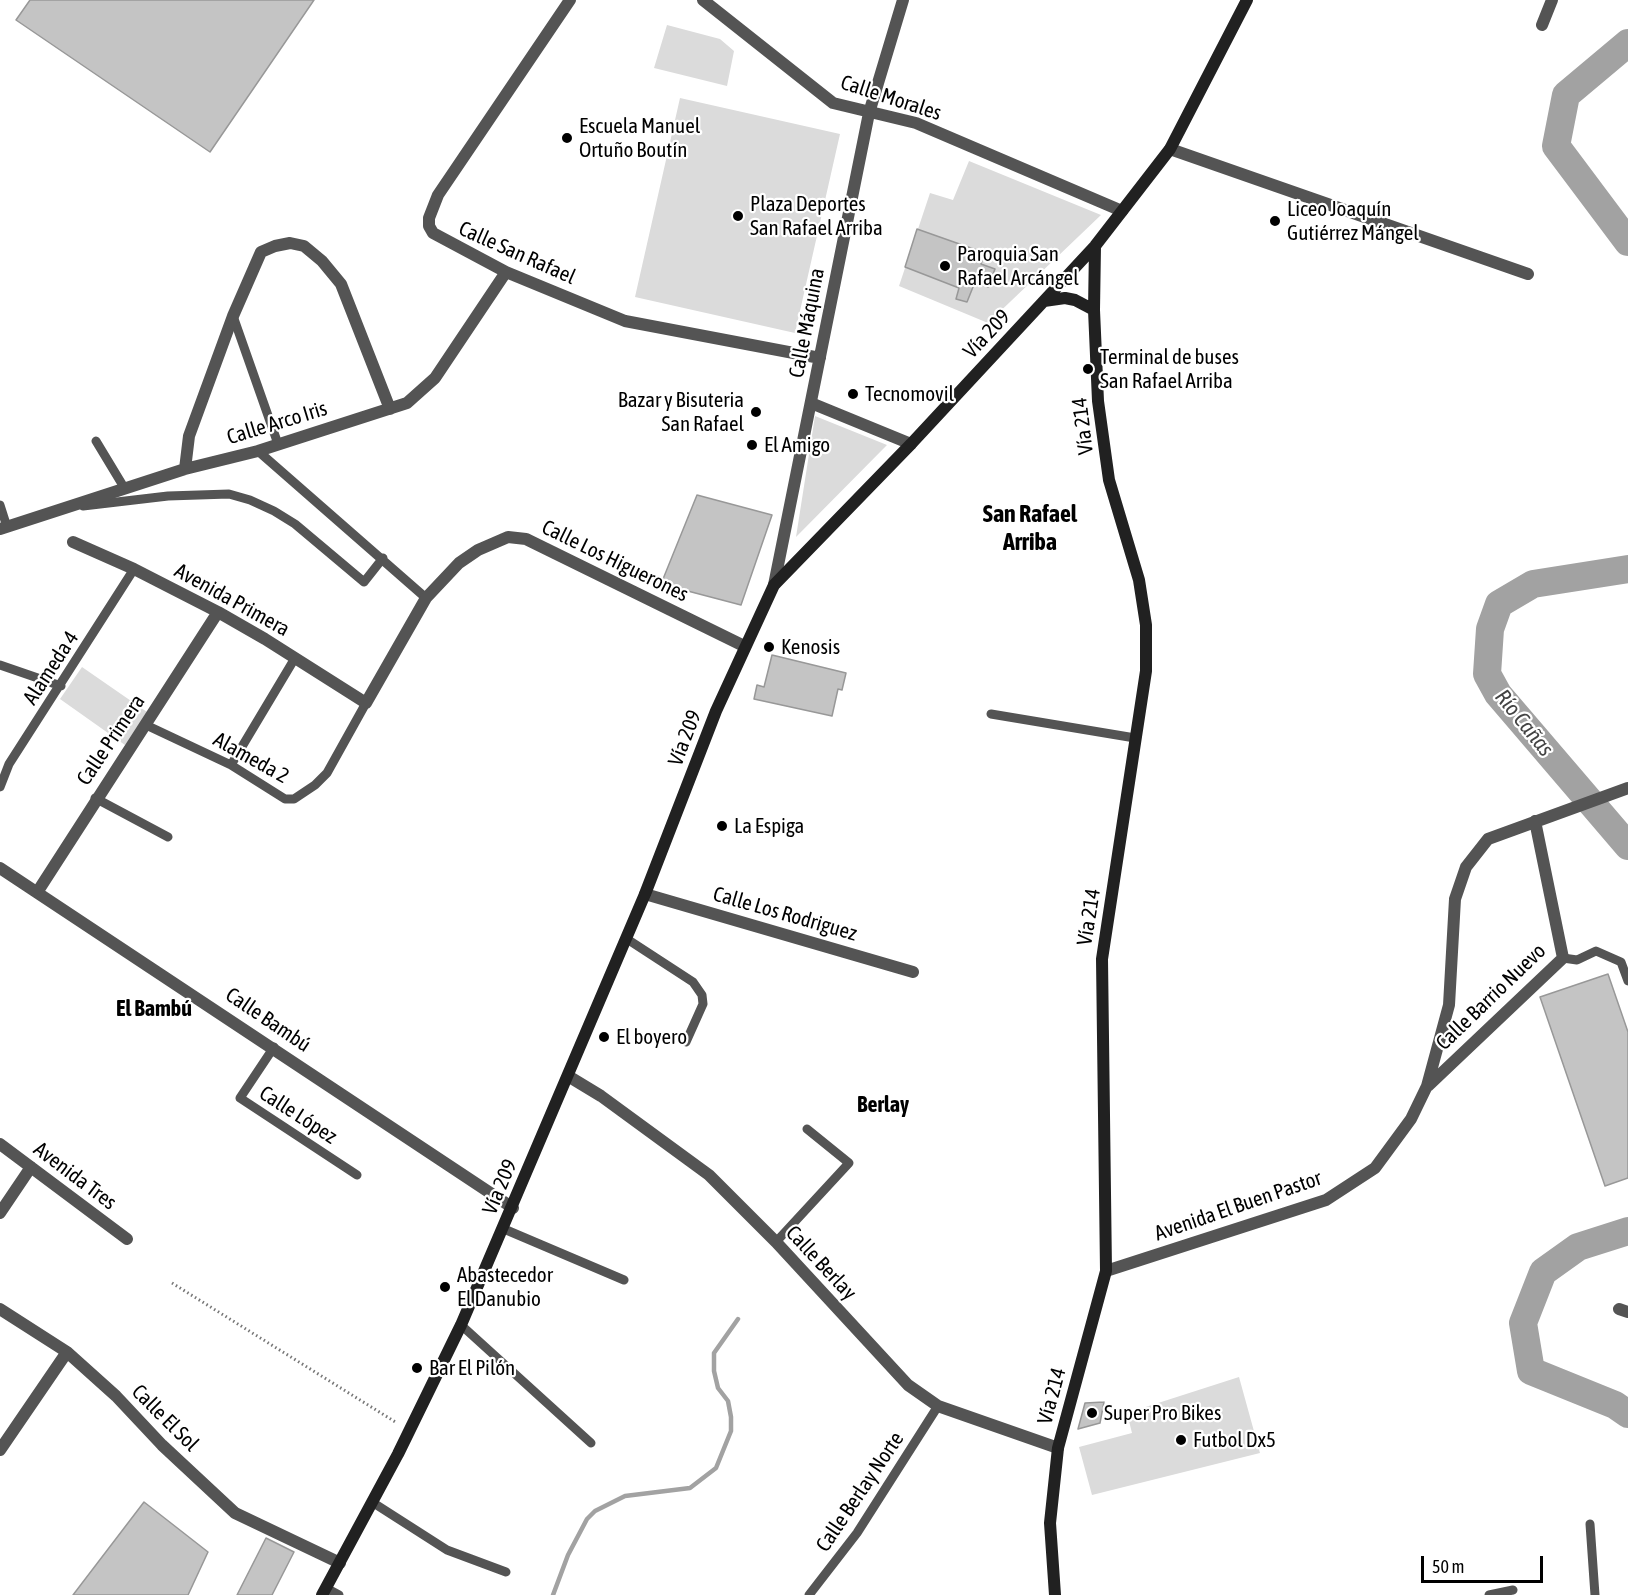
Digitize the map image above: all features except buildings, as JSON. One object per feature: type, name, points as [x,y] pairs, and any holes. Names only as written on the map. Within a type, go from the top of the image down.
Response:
[{"type":"main road","name":"Vía 209","points":[[324,1591],[410,1431],[504,1229],[627,939],[744,646],[774,585],[911,444],[1095,246],[1170,149],[1247,0]]},
{"type":"main road","name":"Vía 214","points":[[1055,1595],[1050,1523],[1058,1448],[1106,1270],[1102,959],[1146,671],[1146,625],[1139,580],[1109,480],[1098,401],[1094,310],[1095,246]]},
{"type":"main road","points":[[1044,301],[1055,298],[1075,300],[1094,310]]},
{"type":"street","name":"Calle San Rafael","points":[[570,0],[430,211],[429,226],[433,233],[506,272],[625,321],[820,358]]},
{"type":"street","name":"Calle Morales","points":[[703,0],[833,103],[915,123],[1122,211]]},
{"type":"street","name":"Calle Máquina","points":[[774,585],[869,113],[903,0]]},
{"type":"street","points":[[1542,25],[1552,0]]},
{"type":"street","points":[[1170,149],[1528,274]]},
{"type":"street","points":[[185,469],[189,436],[233,316],[261,252],[290,243],[304,246],[322,261],[341,284],[390,409]]},
{"type":"street","name":"Calle Arco Iris","points":[[3,528],[185,469],[258,451],[407,403],[435,378],[506,272]]},
{"type":"street","points":[[811,403],[911,444]]},
{"type":"street","name":"Calle Los Higuerones","points":[[366,703],[426,598],[459,563],[478,550],[508,537],[526,539],[744,646]]},
{"type":"street","name":"Avenida Primera","points":[[73,542],[134,569],[218,612],[366,703]]},
{"type":"street","name":"Calle Primera","points":[[38,891],[95,798],[146,725],[218,612]]},
{"type":"street","name":"Avenida El Buen Pastor","points":[[1106,1270],[1326,1200],[1375,1168],[1411,1119],[1427,1086],[1449,1005],[1455,899],[1466,867],[1488,839],[1628,788]]},
{"type":"street","name":"Calle Barrio Nuevo","points":[[1427,1086],[1563,958],[1535,821]]},
{"type":"street","name":"Calle Bambú","points":[[0,868],[274,1047],[513,1208]]},
{"type":"street","name":"Calle Los Rodriguez","points":[[645,894],[913,972]]},
{"type":"street","name":"Calle Berlay","points":[[568,1076],[602,1096],[710,1175],[776,1242],[908,1385],[938,1406],[1058,1448]]},
{"type":"street","name":"Avenida Tres","points":[[0,1144],[127,1239]]},
{"type":"street","points":[[0,1213],[31,1167]]},
{"type":"street","name":"Calle El Sol","points":[[0,1309],[67,1352],[116,1396],[162,1445],[235,1513],[340,1563]]},
{"type":"street","points":[[0,1450],[67,1352]]},
{"type":"lane","points":[[233,316],[278,444]]},
{"type":"lane","points":[[96,441],[125,489]]},
{"type":"lane","points":[[258,451],[426,598]]},
{"type":"lane","points":[[64,508],[168,496],[229,494],[274,511],[364,582],[383,558]]},
{"type":"lane","points":[[0,505],[3,528]]},
{"type":"lane","name":"Alameda 4","points":[[0,787],[5,762],[61,686],[134,569]]},
{"type":"lane","points":[[231,765],[295,658]]},
{"type":"lane","points":[[0,665],[61,686]]},
{"type":"lane","name":"Alameda 2","points":[[146,725],[231,765],[285,800],[294,799],[315,785],[327,773],[366,703]]},
{"type":"lane","points":[[991,714],[1136,738]]},
{"type":"lane","points":[[95,798],[168,837]]},
{"type":"lane","points":[[627,939],[693,982],[702,994],[703,1004],[686,1042]]},
{"type":"lane","points":[[1563,958],[1577,960],[1596,951],[1621,962],[1628,981]]},
{"type":"lane","name":"Calle López","points":[[274,1047],[240,1098],[357,1175]]},
{"type":"lane","points":[[776,1242],[849,1163],[807,1129]]},
{"type":"lane","points":[[504,1229],[624,1280]]},
{"type":"lane","points":[[461,1325],[591,1443]]},
{"type":"lane","name":"Calle Berlay Norte","points":[[809,1595],[857,1533],[938,1406]]},
{"type":"lane","points":[[372,1502],[447,1550],[506,1572]]},
{"type":"lane","points":[[1590,1524],[1595,1595]]},
{"type":"lane","points":[[1489,1595],[1513,1590]]},
{"type":"lane","points":[[324,1591],[339,1595]]},
{"type":"path","points":[[172,1283],[410,1431]]},
{"type":"shaded area","points":[[667,25],[720,39],[734,51],[727,86],[654,68]]},
{"type":"shaded area","name":"Plaza Deportes San Rafael Arriba","points":[[680,98],[840,134],[795,333],[635,297]]},
{"type":"shaded area","points":[[969,161],[1101,215],[988,323],[899,286],[930,193],[953,200]]},
{"type":"shaded area","points":[[815,416],[887,445],[796,537]]},
{"type":"shaded area","points":[[82,667],[147,712],[125,745],[60,699]]},
{"type":"shaded area","name":"Futbol Dx5","points":[[1239,1377],[1260,1453],[1092,1495],[1079,1447],[1132,1433],[1127,1413]]},
{"type":"waterway","name":"Río Cañas","points":[[1628,43],[1566,95],[1556,146],[1628,242]]},
{"type":"waterway","name":"Río Cañas","points":[[1628,569],[1533,584],[1499,604],[1490,629],[1487,674],[1498,694],[1628,846]]},
{"type":"waterway","name":"Río Cañas","points":[[1628,1231],[1578,1247],[1543,1272],[1523,1323],[1531,1371],[1615,1405],[1628,1414]]},
{"type":"waterway","points":[[553,1595],[568,1555],[587,1519],[595,1511],[625,1496],[690,1488],[716,1468],[731,1431],[731,1417],[728,1401],[718,1388],[714,1371],[714,1353],[738,1319]]},
{"type":"place","name":"Escuela Manuel Ortuño Boutín","points":[[567,138]]},
{"type":"place","name":"Plaza Deportes San Rafael Arriba","points":[[738,216]]},
{"type":"place","name":"Liceo Joaquín Gutiérrez Mángel","points":[[1275,221]]},
{"type":"place","name":"Paroquia San Rafael Arcángel","points":[[945,266]]},
{"type":"place","name":"Terminal de buses San Rafael Arriba","points":[[1088,369]]},
{"type":"place","name":"Tecnomovil","points":[[853,394]]},
{"type":"place","name":"Bazar y Bisuteria San Rafael","points":[[756,412]]},
{"type":"place","name":"El Amigo","points":[[752,445]]},
{"type":"place","name":"Kenosis","points":[[769,647]]},
{"type":"place","name":"La Espiga","points":[[722,826]]},
{"type":"place","name":"El boyero","points":[[604,1037]]},
{"type":"place","name":"Abastecedor El Danubio","points":[[445,1287]]},
{"type":"place","name":"Bar El Pilón","points":[[417,1368]]},
{"type":"place","name":"Super Pro Bikes","points":[[1092,1413]]},
{"type":"place","name":"Futbol Dx5","points":[[1181,1440]]},
{"type":"district","name":"San Rafael Arriba","points":[[1030,528]]},
{"type":"district","name":"El Bambú","points":[[154,1009]]},
{"type":"district","name":"Berlay","points":[[883,1105]]}]
